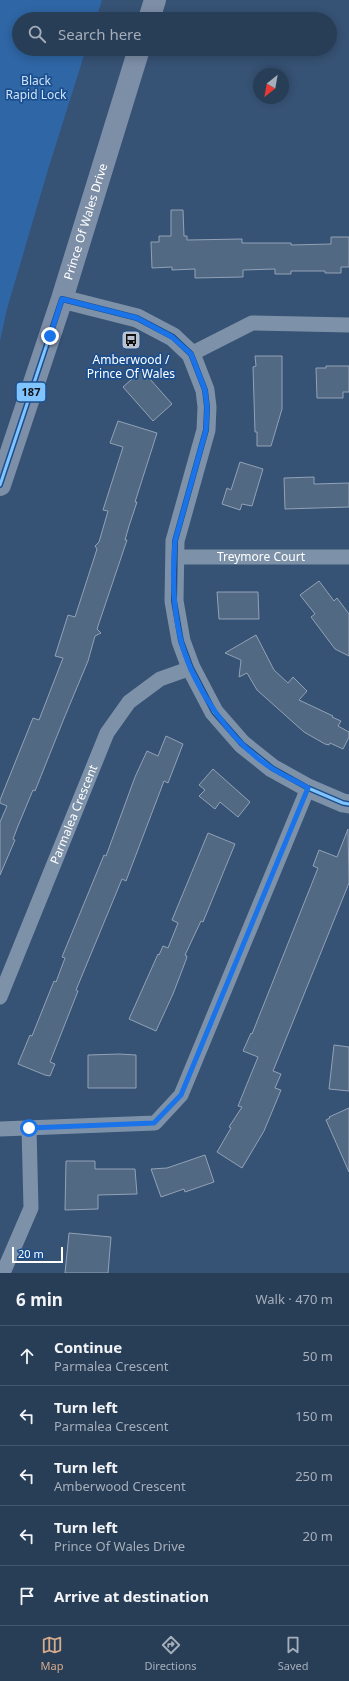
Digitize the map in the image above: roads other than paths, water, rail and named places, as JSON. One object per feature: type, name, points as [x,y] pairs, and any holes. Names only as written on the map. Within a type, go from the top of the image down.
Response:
[{"type":"main road","points":[[151,12],[154,0]]},
{"type":"main road","name":"Prince Of Wales Drive","points":[[0,484],[62,299],[138,56]]},
{"type":"street","points":[[62,299],[137,318],[172,337],[191,354],[205,390],[207,407],[206,430],[175,541],[174,600],[181,641],[191,668],[214,712],[242,744],[272,768],[308,788],[343,803],[349,804]]},
{"type":"street","points":[[191,354],[252,323],[349,325]]},
{"type":"street","name":"Treymore Court","points":[[174,557],[349,556]]},
{"type":"street","name":"Parmalea Crescent","points":[[0,997],[107,733],[129,702],[160,679],[191,668]]},
{"type":"street","points":[[0,1129],[154,1123],[181,1095],[308,788]]},
{"type":"street","points":[[3,1273],[31,1208],[29,1128]]},
{"type":"place","name":"Amberwood / Prince Of Wales","points":[[131,340]]},
{"type":"park label","name":"Black Rapid Lock","points":[[36,88]]}]
